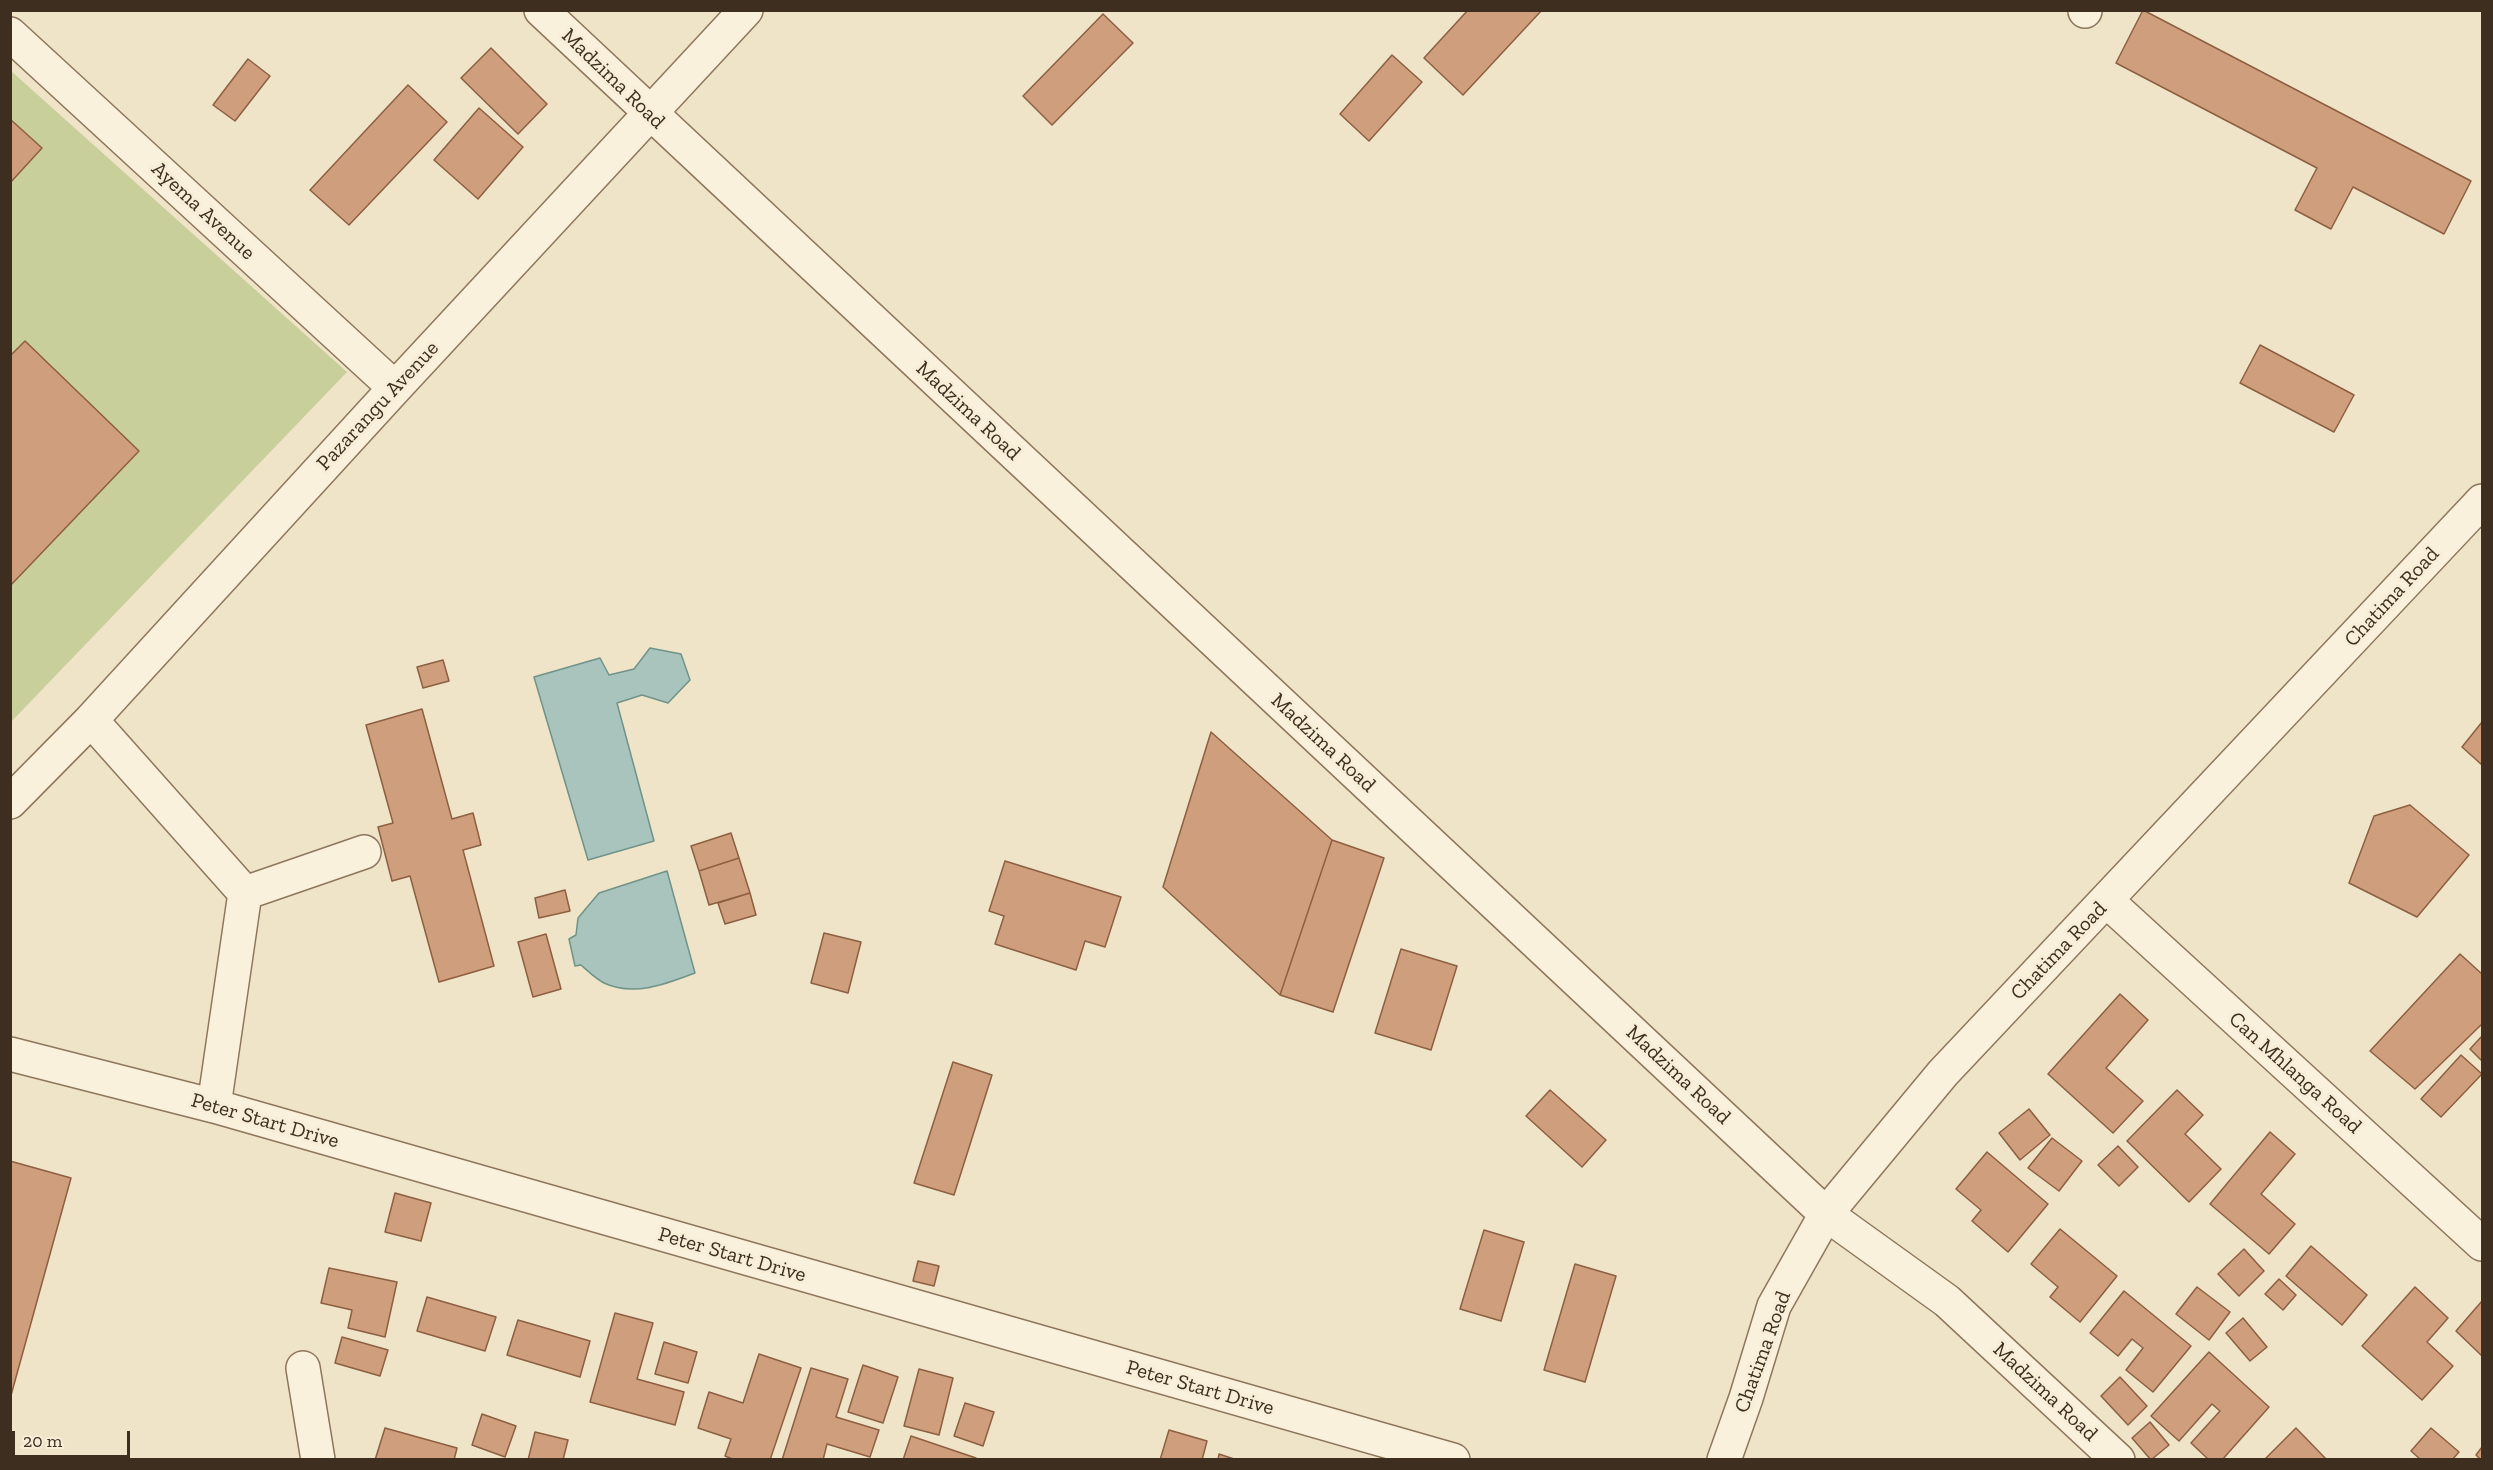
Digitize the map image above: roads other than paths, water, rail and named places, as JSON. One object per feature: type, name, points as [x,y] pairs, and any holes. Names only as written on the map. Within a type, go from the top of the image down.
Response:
[{"type":"street","name":"Madzima Road","points":[[542,10],[650,114],[1826,1214],[1947,1302],[2118,1460]]},
{"type":"street","name":"Pazarangu Avenue","points":[[10,802],[91,720],[746,10]]},
{"type":"street","name":"Ayema Avenue","points":[[10,34],[395,388]]},
{"type":"street","name":"Chatima Road","points":[[1724,1460],[1774,1306],[1826,1214],[1943,1073],[2107,902],[2482,501]]},
{"type":"street","points":[[91,720],[245,893],[214,1106]]},
{"type":"street","points":[[245,893],[364,852]]},
{"type":"street","name":"Can Mhlanga Road","points":[[2107,902],[2482,1244]]},
{"type":"street","name":"Peter Start Drive","points":[[10,1054],[214,1106],[1453,1460]]},
{"type":"street","points":[[303,1368],[318,1460]]},
{"type":"water","points":[[650,648],[681,654],[690,680],[668,703],[642,695],[617,703],[654,841],[588,860],[534,677],[600,658],[609,675],[634,669]]},
{"type":"water","points":[[667,871],[695,973],[650,987],[627,989],[604,983],[581,965],[575,966],[569,939],[576,935],[578,918],[599,893]]}]
